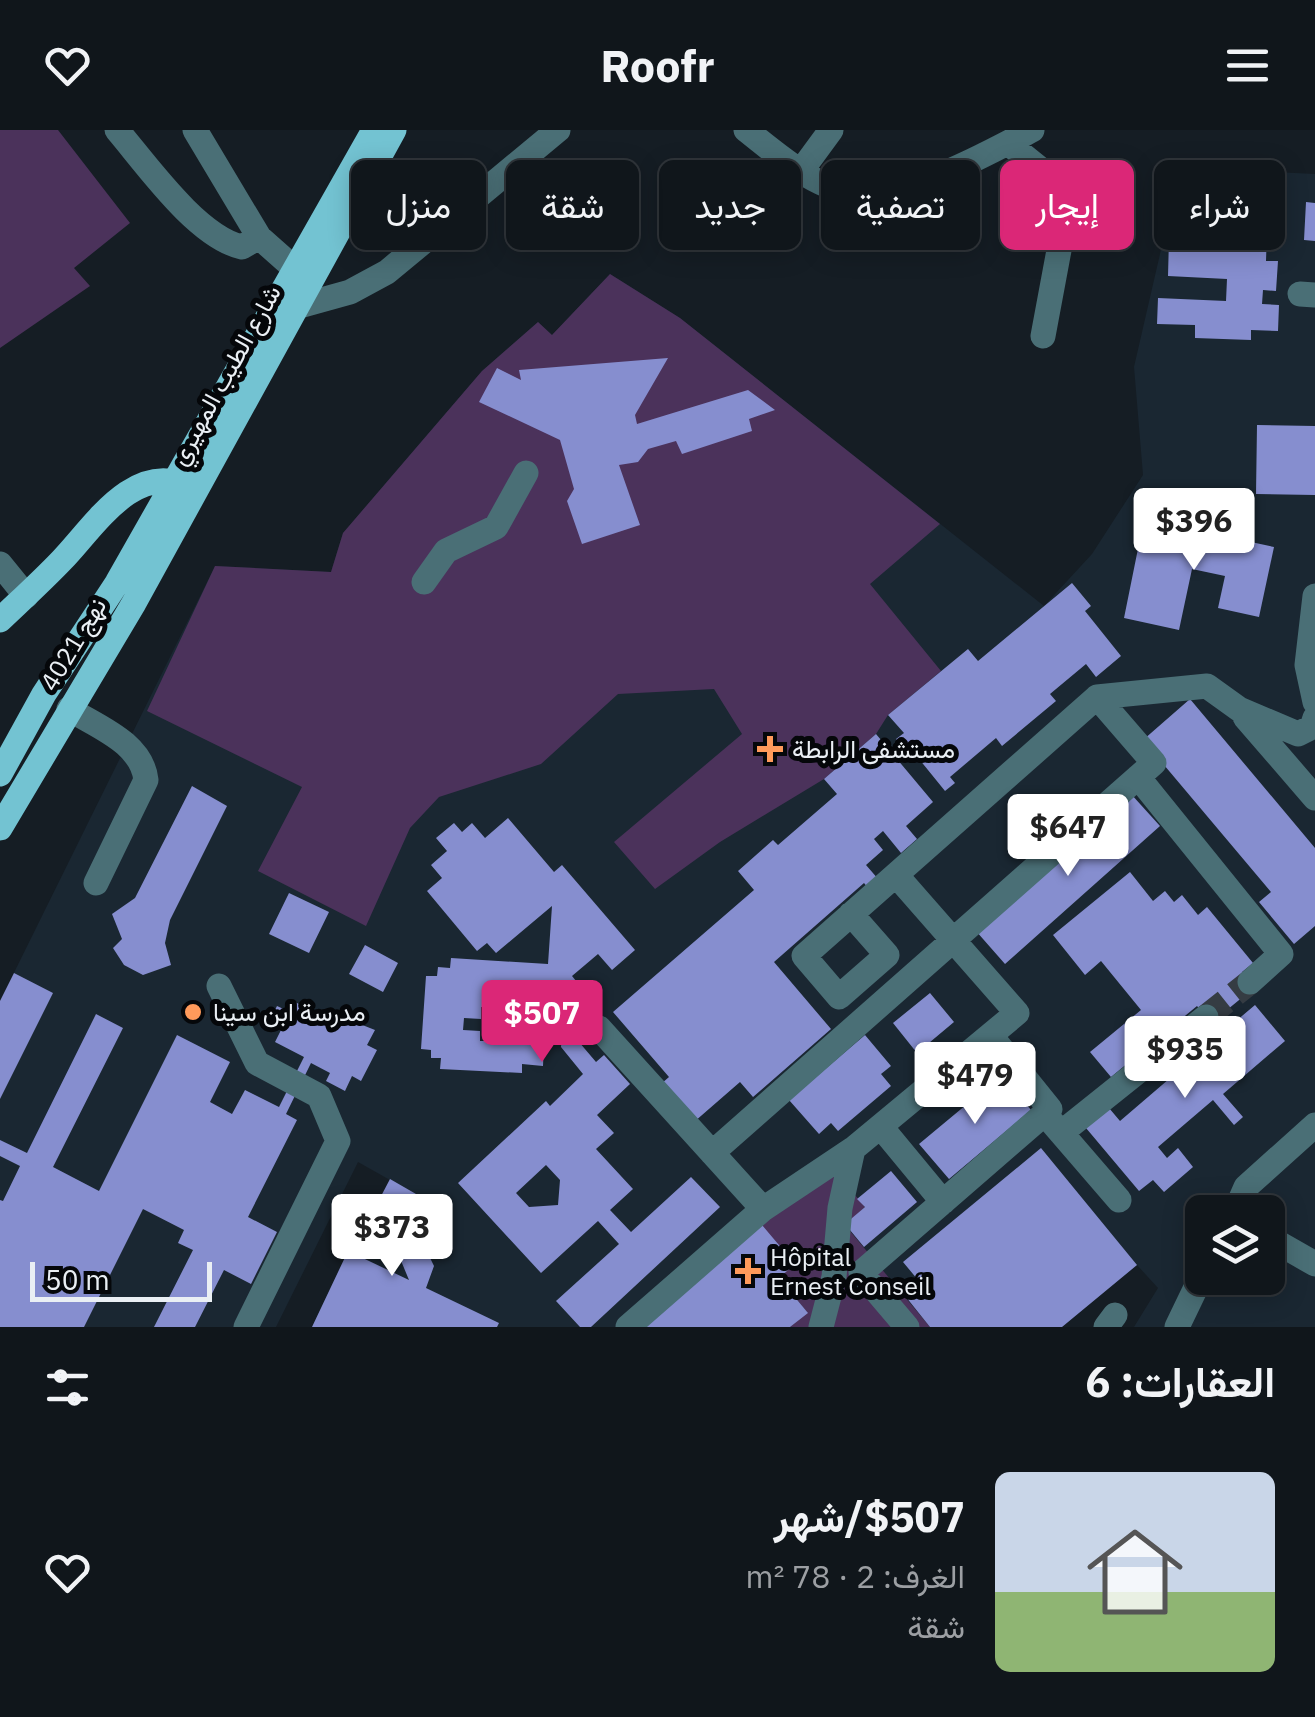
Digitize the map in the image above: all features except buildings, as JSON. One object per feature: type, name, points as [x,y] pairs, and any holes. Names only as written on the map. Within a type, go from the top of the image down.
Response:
[{"type":"main road","name":"شارع الطيب المهيري","points":[[185,486],[295,269],[374,130]]},
{"type":"main road","name":"شارع الطيب المهيري","points":[[185,486],[296,306],[394,130]]},
{"type":"main road","points":[[0,620],[115,502],[151,482],[185,486]]},
{"type":"main road","name":"نهج 4021","points":[[0,828],[69,709],[185,486]]},
{"type":"main road","name":"نهج 4021","points":[[0,774],[185,486]]},
{"type":"street","points":[[118,130],[180,202],[226,241],[242,247],[259,236]]},
{"type":"street","points":[[195,130],[259,236],[295,269]]},
{"type":"street","points":[[296,306],[350,292],[387,272],[558,130]]},
{"type":"street","points":[[746,130],[786,160]]},
{"type":"street","points":[[826,132],[801,171],[857,193],[888,192],[1032,130]]},
{"type":"street","points":[[1008,143],[1060,185],[1065,218],[1043,336]]},
{"type":"street","points":[[424,582],[446,551],[496,527],[526,474]]},
{"type":"street","points":[[0,564],[26,596]]},
{"type":"street","points":[[1315,596],[1307,665],[1315,702]]},
{"type":"street","points":[[1122,726],[1171,686]]},
{"type":"street","points":[[851,914],[1097,697],[1171,686],[1207,686],[1239,709],[1298,734],[1312,728],[1315,718]]},
{"type":"street","points":[[712,1153],[1154,763],[1097,697]]},
{"type":"street","points":[[69,709],[128,746],[144,762],[146,780],[96,883]]},
{"type":"street","points":[[1239,709],[1315,798]]},
{"type":"street","points":[[1138,777],[1281,954],[1250,982]]},
{"type":"street","points":[[628,1327],[763,1208],[881,1128],[1017,1013],[896,875]]},
{"type":"street","points":[[219,986],[256,1062],[319,1096],[338,1140],[246,1327]]},
{"type":"street","points":[[834,1278],[860,1273],[943,1202],[1206,1017]]},
{"type":"street","points":[[599,1028],[763,1208]]},
{"type":"street","points":[[991,1036],[1050,1109],[1053,1124],[1118,1200]]},
{"type":"street","points":[[1242,1195],[1246,1186],[1315,1125]]},
{"type":"street","points":[[881,1128],[943,1202]]},
{"type":"street","points":[[821,1327],[834,1278],[840,1208],[853,1149]]},
{"type":"street","points":[[1285,1247],[1315,1264]]},
{"type":"street","points":[[860,1273],[907,1327]]},
{"type":"street","points":[[1177,1327],[1193,1295]]},
{"type":"street","points":[[1197,1327],[1199,1295]]},
{"type":"shaded area","points":[[0,130],[58,130],[130,223],[74,268],[90,286],[0,348]]},
{"type":"shaded area","name":"مستشفى الرابطة","points":[[1285,172],[1315,174],[1315,1327],[1134,1327],[1158,1288],[1137,1265],[1062,1327],[312,1327],[348,1251],[358,1242],[390,1180],[358,1162],[276,1327],[0,1327],[0,1001],[215,566],[331,572],[343,533],[482,371],[538,322],[552,335],[610,274],[680,318],[1044,606],[1092,554],[1143,475],[1134,367],[1161,250],[1285,250]]},
{"type":"shaded area","points":[[610,274],[680,318],[940,524],[870,584],[941,671],[888,715],[876,734],[824,779],[720,842],[655,889],[614,842],[742,734],[714,689],[618,694],[541,764],[439,797],[410,828],[366,926],[258,871],[302,787],[147,711],[215,566],[331,572],[343,533],[482,371],[538,322],[552,335]]},
{"type":"shaded area","points":[[833,1169],[865,1207],[845,1225],[930,1327],[790,1327],[807,1312],[779,1278],[762,1225]]},
{"type":"tunnel","points":[[1206,1017],[1250,982]]},
{"type":"place","name":"مستشفى الرابطة","points":[[770,749]]},
{"type":"place","name":"مدرسة ابن سينا","points":[[193,1012]]},
{"type":"place","name":"Hôpital Ernest Conseil","points":[[748,1271]]}]
